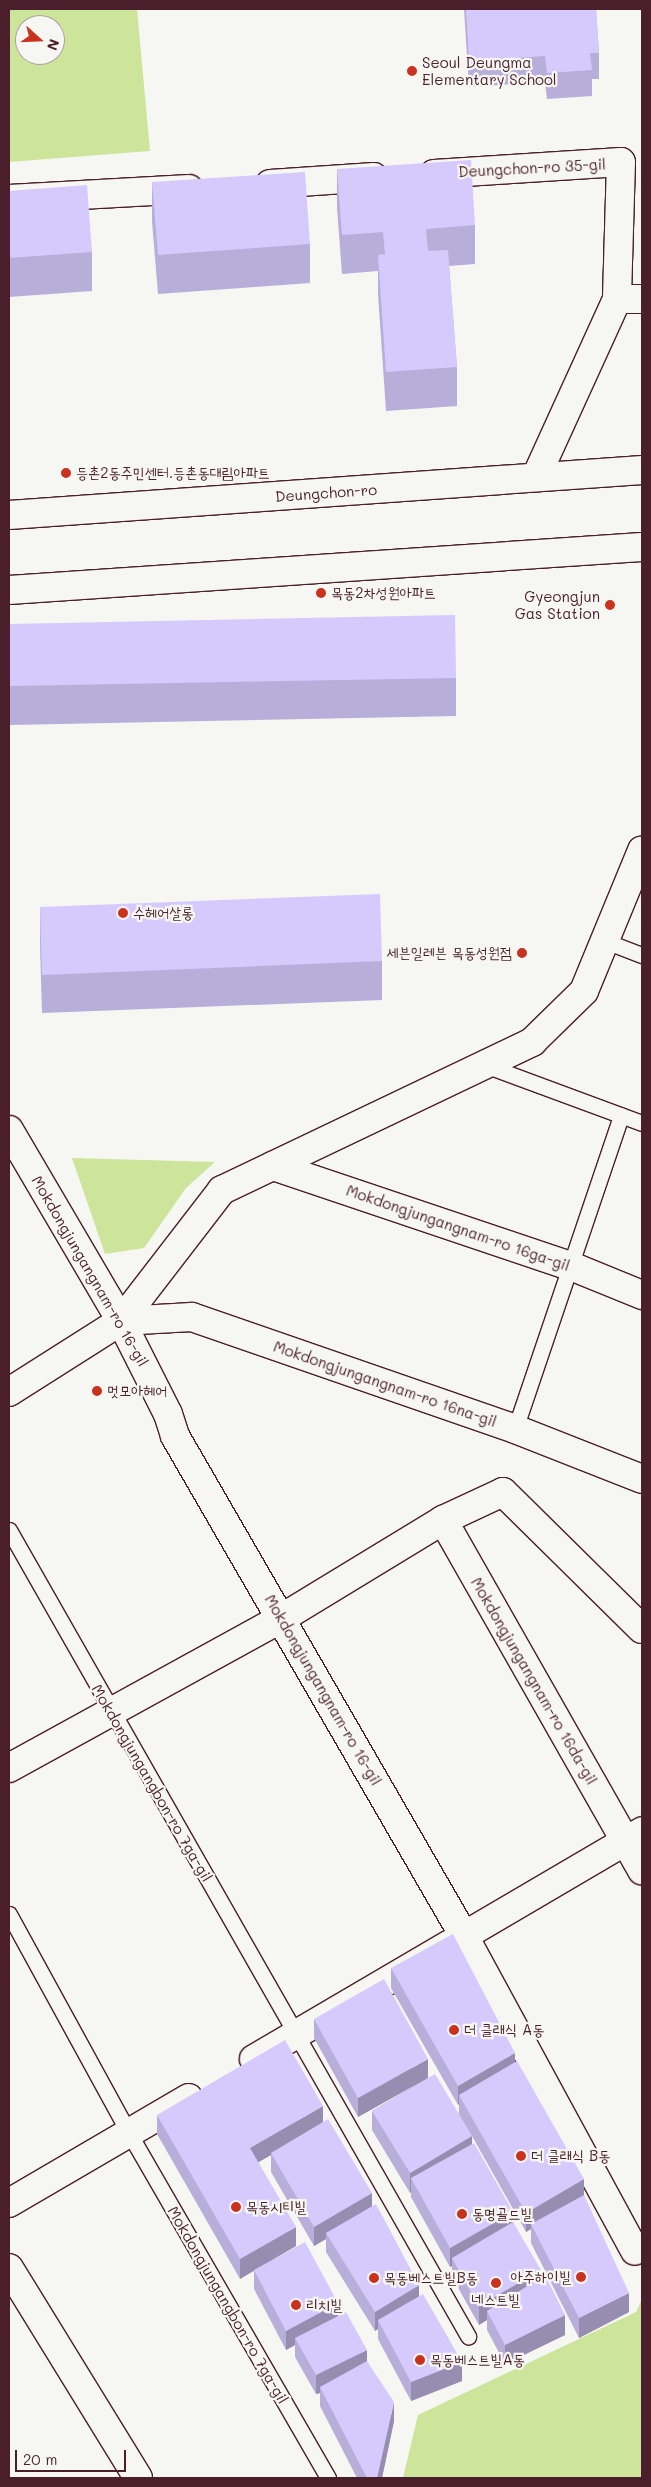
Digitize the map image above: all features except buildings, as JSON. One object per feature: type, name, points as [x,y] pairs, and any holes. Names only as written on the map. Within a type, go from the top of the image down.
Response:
[{"type":"street","name":"Deungchon-ro 35-gil","points":[[245,185],[620,162],[630,299],[536,477]]},
{"type":"street","points":[[9,200],[215,187]]},
{"type":"street","name":"Deungchon-ro","points":[[9,515],[642,470]]},
{"type":"street","points":[[9,590],[642,547]]},
{"type":"street","points":[[9,1392],[122,1321],[222,1190],[532,1042],[584,991],[642,850]]},
{"type":"street","name":"Mokdongjungangnam-ro 16-gil","points":[[9,1130],[122,1321],[168,1414],[175,1436],[282,1618],[464,1936],[635,2251]]},
{"type":"street","name":"Mokdongjungangnam-ro 16ga-gil","points":[[273,1166],[570,1266],[642,1295]]},
{"type":"street","name":"Mokdongjungangnam-ro 16na-gil","points":[[122,1321],[192,1317],[515,1429],[642,1479]]},
{"type":"street","points":[[9,1768],[282,1618],[443,1520],[503,1492],[642,1629]]},
{"type":"street","name":"Mokdongjungangnam-ro 16da-gil","points":[[443,1520],[634,1836],[642,1870]]},
{"type":"street","points":[[9,2203],[634,1836]]},
{"type":"street","points":[[9,2268],[138,2478]]},
{"type":"lane","points":[[605,941],[642,955]]},
{"type":"lane","points":[[485,1065],[642,1123]]},
{"type":"lane","points":[[515,1429],[621,1115]]},
{"type":"lane","name":"Mokdongjungangbon-ro 7ga-gil","points":[[9,1530],[468,2336]]},
{"type":"lane","name":"Mokdongjungangbon-ro 7ga-gil","points":[[9,1914],[129,2133],[328,2478]]},
{"type":"green space","points":[[9,9],[137,9],[150,151],[9,162]]},
{"type":"green space","points":[[72,1158],[215,1162],[186,1188],[144,1248],[105,1254]]},
{"type":"green space","points":[[642,2299],[642,2478],[403,2478],[418,2415],[636,2312]]},
{"type":"place","name":"Seoul Deungma Elementary School","points":[[412,71]]},
{"type":"place","name":"등촌2동주민센터.등촌동대림아파트","points":[[66,473]]},
{"type":"place","name":"목동2차성원아파트","points":[[321,593]]},
{"type":"place","name":"Gyeongjun Gas Station","points":[[610,605]]},
{"type":"place","name":"수헤어살롱","points":[[123,913]]},
{"type":"place","name":"세븐일레븐 목동성원점","points":[[522,953]]},
{"type":"place","name":"멋모아헤어","points":[[97,1391]]},
{"type":"place","name":"더 클래식 A동","points":[[454,2030]]},
{"type":"place","name":"더 클래식 B동","points":[[521,2156]]},
{"type":"place","name":"목동시티빌","points":[[236,2207]]},
{"type":"place","name":"동명골드빌","points":[[462,2214]]},
{"type":"place","name":"아주하이빌","points":[[581,2277]]},
{"type":"place","name":"목동베스트빌B동","points":[[374,2278]]},
{"type":"place","name":"네스트빌","points":[[496,2283]]},
{"type":"place","name":"리치빌","points":[[296,2305]]},
{"type":"place","name":"목동베스트빌A동","points":[[420,2360]]}]
